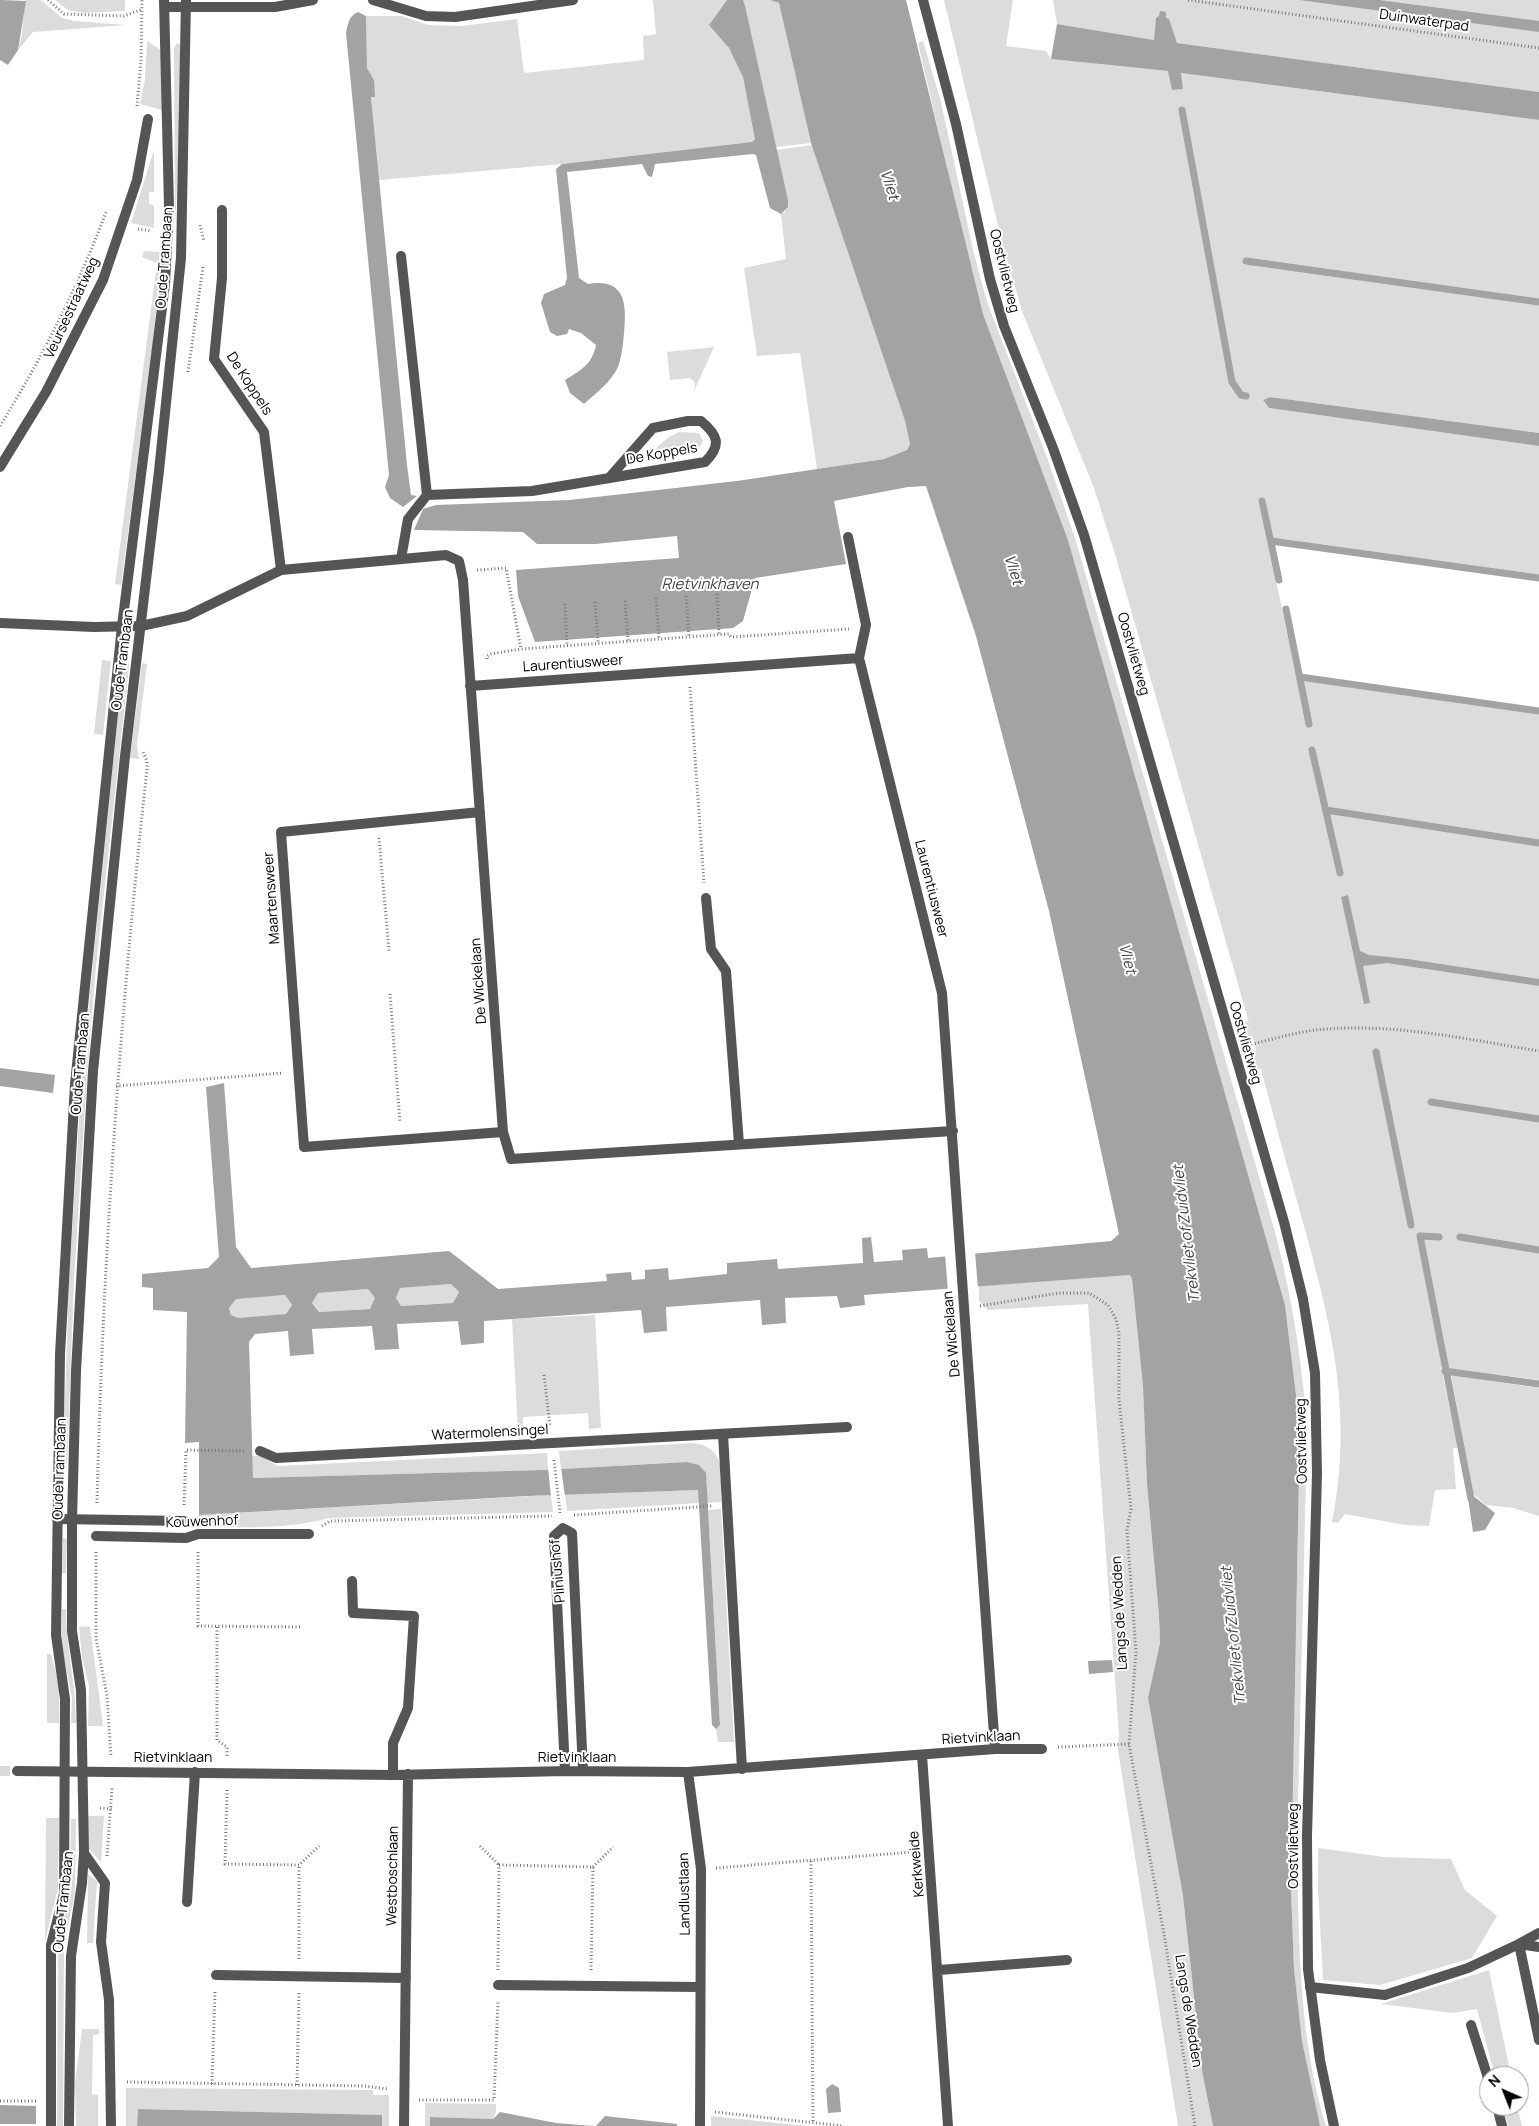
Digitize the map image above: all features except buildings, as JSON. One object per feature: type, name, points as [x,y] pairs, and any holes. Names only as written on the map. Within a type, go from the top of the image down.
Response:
[{"type":"street","points":[[373,0],[426,16],[456,17],[573,0]]},
{"type":"street","name":"Oostvlietweg","points":[[923,0],[956,124],[990,279],[1004,326],[1084,535],[1284,1222],[1302,1299],[1314,1373],[1317,1474],[1306,1836],[1310,1987],[1326,2095],[1334,2126]]},
{"type":"street","points":[[164,4],[186,3],[274,7],[310,1]]},
{"type":"street","name":"Oude Trambaan","points":[[69,2126],[71,1956],[82,1883],[84,1853],[81,1690],[72,1631],[72,1520],[76,1371],[93,1071],[125,756],[181,258],[186,3]]},
{"type":"street","name":"Oude Trambaan","points":[[51,2126],[51,1944],[64,1894],[66,1700],[56,1635],[60,1354],[75,1084],[122,626],[167,265],[169,146],[164,4]]},
{"type":"street","name":"Veursestraatweg","points":[[0,467],[46,392],[103,280],[137,180],[148,119]]},
{"type":"street","name":"De Koppels","points":[[222,210],[222,278],[214,360],[264,432],[281,570]]},
{"type":"street","points":[[401,256],[426,496],[408,519],[401,559]]},
{"type":"street","name":"De Koppels","points":[[426,496],[532,491],[705,462],[715,452],[716,440],[711,430],[701,421],[688,421],[653,428],[609,478]]},
{"type":"street","name":"Laurentiusweer","points":[[848,536],[866,625],[859,658],[942,993],[953,1131]]},
{"type":"street","points":[[0,623],[141,626],[187,616],[281,570],[446,555],[460,566]]},
{"type":"street","name":"De Wickelaan","points":[[460,566],[503,1132],[511,1159],[953,1131],[959,1253],[995,1749]]},
{"type":"street","name":"Laurentiusweer","points":[[470,686],[859,658]]},
{"type":"street","name":"Maartensweer","points":[[480,812],[281,832],[298,1072],[304,1147],[503,1132]]},
{"type":"street","points":[[706,898],[711,948],[726,971],[739,1144]]},
{"type":"street","name":"Watermolensingel","points":[[260,1451],[276,1458],[553,1447],[846,1427]]},
{"type":"street","points":[[723,1434],[742,1769]]},
{"type":"street","name":"Kouwenhof","points":[[57,1520],[184,1521]]},
{"type":"street","name":"Pliniushof","points":[[564,1771],[554,1536],[563,1528],[572,1533],[583,1771]]},
{"type":"street","name":"Kouwenhof","points":[[96,1536],[186,1538],[198,1534],[309,1534]]},
{"type":"street","points":[[352,1581],[353,1613],[414,1616],[408,1708],[392,1743],[393,1775]]},
{"type":"street","name":"Rietvinklaan","points":[[17,1771],[393,1775],[564,1771],[688,1772],[995,1749],[1042,1749]]},
{"type":"street","name":"Kerkweide","points":[[922,1755],[939,1970],[948,2126]]},
{"type":"street","points":[[187,1902],[195,1772]]},
{"type":"street","name":"Landlustlaan","points":[[688,1772],[701,1870],[700,2126]]},
{"type":"street","name":"Westboschlaan","points":[[404,2126],[408,1774]]},
{"type":"street","points":[[84,1853],[104,1883],[101,1942],[109,2000],[112,2081],[111,2126]]},
{"type":"street","points":[[1310,1987],[1385,1996],[1468,1968],[1539,1933]]},
{"type":"street","points":[[1519,1944],[1539,1948]]},
{"type":"street","points":[[1519,1944],[1539,2040]]},
{"type":"street","points":[[939,1970],[1067,1960]]},
{"type":"street","points":[[216,1975],[406,1978]]},
{"type":"street","points":[[498,1985],[700,1987]]},
{"type":"street","points":[[1471,2025],[1484,2066]]},
{"type":"path","points":[[48,0],[64,14],[124,16],[142,9],[164,4]]},
{"type":"path","name":"Duinwaterpad","points":[[1188,0],[1539,48]]},
{"type":"path","name":"Veursestraatweg","points":[[0,426],[28,381],[60,319],[104,218]]},
{"type":"path","points":[[460,566],[506,568],[521,648]]},
{"type":"path","points":[[717,594],[719,634]]},
{"type":"path","points":[[686,596],[688,637]]},
{"type":"path","points":[[656,598],[659,639]]},
{"type":"path","points":[[625,601],[628,641]]},
{"type":"path","points":[[595,602],[598,643]]},
{"type":"path","points":[[565,604],[567,645]]},
{"type":"path","name":"Laurentiusweer","points":[[491,654],[521,648],[719,634],[729,634],[731,637],[850,629],[859,658]]},
{"type":"path","points":[[689,669],[706,898]]},
{"type":"path","points":[[97,1520],[101,1345],[116,1086],[131,914],[147,769],[142,746]]},
{"type":"path","points":[[378,822],[388,951]]},
{"type":"path","points":[[390,994],[401,1140]]},
{"type":"path","points":[[1232,1048],[1314,1030],[1348,1028],[1384,1029],[1444,1036],[1539,1051]]},
{"type":"path","points":[[116,1086],[298,1072]]},
{"type":"path","name":"Langs de Wedden","points":[[964,1306],[988,1306],[1059,1293],[1089,1292],[1108,1305],[1116,1318],[1120,1333],[1119,1400],[1131,1509],[1127,1530],[1136,1652],[1129,1744],[1164,1934],[1195,2126]]},
{"type":"path","points":[[309,1534],[330,1521],[560,1514],[544,1376]]},
{"type":"path","name":"Kouwenhof","points":[[184,1521],[186,1450],[260,1451]]},
{"type":"path","points":[[570,1515],[721,1506]]},
{"type":"path","points":[[198,1534],[198,1626],[301,1627]]},
{"type":"path","points":[[96,1536],[96,1638],[107,1696],[112,1772],[112,1809],[104,1883]]},
{"type":"path","points":[[217,1627],[217,1740],[227,1747],[225,1864],[299,1865],[319,1846]]},
{"type":"path","points":[[1042,1749],[1129,1744]]},
{"type":"path","points":[[480,1846],[499,1866]]},
{"type":"path","points":[[593,1867],[612,1847]]},
{"type":"path","points":[[701,1870],[929,1851]]},
{"type":"path","points":[[812,1862],[813,2123]]},
{"type":"path","points":[[212,2084],[216,1975]]},
{"type":"path","points":[[112,2081],[364,2086],[404,2090]]},
{"type":"path","points":[[0,2101],[51,2102]]},
{"type":"path","points":[[699,2110],[844,2126]]},
{"type":"shaded area","points":[[25,0],[41,0],[62,18],[75,21],[126,25],[33,32],[18,50],[22,35]]},
{"type":"shaded area","points":[[55,0],[125,0],[125,11],[85,13],[68,10]]},
{"type":"shaded area","points":[[653,0],[727,0],[710,25],[729,48],[743,77],[755,134],[755,139],[752,142],[562,164],[379,180],[371,97],[374,80],[367,68],[366,16],[401,16],[429,25],[462,26],[517,19],[524,73],[644,60],[643,36],[656,34]]},
{"type":"shaded area","points":[[743,0],[770,0],[779,3],[811,143],[776,147]]},
{"type":"shaded area","points":[[944,0],[1013,0],[1006,46],[1046,51],[1051,59],[1168,71],[1183,89],[1181,73],[1539,120],[1539,433],[1270,397],[1263,400],[1269,408],[1539,446],[1539,578],[1268,543],[1297,679],[1539,714],[1539,1380],[1441,1367],[1458,1448],[1453,1448],[1456,1489],[1435,1490],[1429,1526],[1405,1525],[1345,1514],[1338,1523],[1332,1522],[1341,1440],[1340,1401],[1329,1325],[1320,1287],[1261,1069],[1251,1069],[1247,1062],[1249,1055],[1256,1050],[1253,1037],[1242,1033],[1236,1023],[1249,1021],[1115,554],[1094,488],[1022,311],[1002,242]]},
{"type":"shaded area","points":[[1053,0],[1539,0],[1539,92],[1176,43],[1154,37],[1154,40],[1057,24]]},
{"type":"shaded area","points":[[147,41],[161,50],[162,110],[140,104],[145,79]]},
{"type":"shaded area","points":[[923,41],[941,102],[974,254],[987,302],[1048,460],[1075,538],[1277,1239],[1288,1288],[1297,1337],[1306,1412],[1307,1438],[1297,1844],[1300,1951],[1305,2022],[1310,2057],[1326,2126],[1320,2126],[1302,2041],[1294,1969],[1291,1890],[1299,1474],[1296,1395],[1285,1305],[1068,540],[983,314],[918,43]]},
{"type":"shaded area","points":[[177,43],[181,45],[180,127],[175,226],[174,48]]},
{"type":"shaded area","points":[[812,145],[905,421],[910,444],[907,450],[884,459],[817,469],[800,353],[757,356],[744,268],[786,259],[781,214],[785,212],[788,200],[776,150]]},
{"type":"shaded area","points":[[154,150],[154,192],[149,192],[149,204],[154,205],[154,228],[131,223]]},
{"type":"shaded area","points":[[144,251],[161,252],[153,345],[121,585],[115,584],[157,263],[142,257]]},
{"type":"shaded area","points":[[714,347],[694,391],[695,383],[690,378],[670,380],[667,352]]},
{"type":"shaded area","points":[[679,432],[699,433],[703,441],[700,446],[691,452],[659,456],[655,452],[657,447],[669,437]]},
{"type":"shaded area","points":[[102,660],[111,661],[103,735],[94,734]]},
{"type":"shaded area","points":[[123,662],[129,663],[129,666],[96,967],[87,1074],[74,1280],[67,1465],[63,1459],[69,1280],[82,1074]]},
{"type":"shaded area","points":[[142,663],[147,664],[137,745],[139,759],[130,758]]},
{"type":"shaded area","points":[[1130,1275],[1132,1279],[1143,1386],[1147,1484],[1159,1616],[1160,1643],[1148,1698],[1183,1896],[1202,2071],[1213,2126],[1178,2126],[1118,1750],[1119,1735],[1088,1304],[988,1310],[979,1301],[979,1286]]},
{"type":"shaded area","points":[[451,1284],[459,1292],[453,1303],[401,1306],[396,1298],[400,1288]]},
{"type":"shaded area","points":[[368,1289],[376,1298],[370,1309],[319,1312],[312,1303],[317,1293]]},
{"type":"shaded area","points":[[285,1295],[292,1305],[286,1314],[238,1318],[231,1315],[229,1308],[236,1298]]},
{"type":"shaded area","points":[[595,1315],[601,1428],[589,1429],[588,1413],[523,1417],[523,1432],[518,1432],[512,1319]]},
{"type":"shaded area","points":[[1451,1375],[1539,1388],[1539,1516],[1513,1508],[1486,1505],[1472,1493]]},
{"type":"shaded area","points":[[693,1443],[712,1450],[717,1456],[721,1472],[721,1502],[707,1503],[707,1482],[704,1472],[687,1462],[561,1469],[559,1451]]},
{"type":"shaded area","points":[[547,1453],[548,1470],[253,1478],[252,1456],[260,1456],[278,1466]]},
{"type":"shaded area","points":[[699,1490],[699,1503],[567,1511],[565,1494]]},
{"type":"shaded area","points":[[551,1495],[553,1512],[329,1518],[279,1526],[196,1527],[196,1517],[199,1515]]},
{"type":"shaded area","points":[[721,1509],[734,1742],[718,1742],[716,1729],[720,1725],[708,1510]]},
{"type":"shaded area","points":[[63,1538],[67,1539],[66,1573],[62,1573]]},
{"type":"shaded area","points":[[62,1609],[66,1609],[76,1723],[71,1723],[72,1698],[61,1642]]},
{"type":"shaded area","points":[[90,1626],[103,1726],[88,1726],[89,1687],[82,1657],[79,1627]]},
{"type":"shaded area","points":[[47,1654],[51,1654],[59,1685],[59,1723],[47,1723]]},
{"type":"shaded area","points":[[88,1816],[104,1816],[101,1862],[88,1848]]},
{"type":"shaded area","points":[[46,1818],[59,1818],[58,1888],[45,1941]]},
{"type":"shaded area","points":[[71,1819],[76,1819],[75,1893],[64,1945],[63,2126],[57,2126],[58,1945],[70,1892]]},
{"type":"shaded area","points":[[1318,1848],[1384,1857],[1451,1859],[1465,1890],[1497,1916],[1472,1958],[1380,1985],[1323,1980],[1318,1889]]},
{"type":"shaded area","points":[[88,1874],[97,1881],[93,1943],[87,1943]]},
{"type":"shaded area","points":[[1489,1970],[1509,2066],[1492,2066],[1477,2009],[1453,2013],[1381,2004]]},
{"type":"shaded area","points":[[82,2029],[99,2029],[99,2034],[93,2035],[92,2094],[98,2095],[98,2126],[76,2126],[75,2083]]},
{"type":"shaded area","points":[[126,2088],[373,2090],[373,2095],[389,2095],[389,2126],[382,2126],[382,2115],[138,2109],[137,2126],[126,2126]]},
{"type":"shaded area","points":[[425,2103],[496,2104],[496,2112],[493,2119],[431,2117],[430,2126],[425,2126]]},
{"type":"shaded area","points":[[711,2116],[806,2126],[711,2126]]},
{"type":"shaded area","points":[[1506,2116],[1520,2116],[1522,2126],[1508,2126]]},
{"type":"water","points":[[0,0],[26,1],[18,50],[8,65],[0,60]]},
{"type":"water","points":[[727,0],[743,0],[745,6],[788,207],[781,214],[770,208],[756,155],[753,154],[655,164],[652,177],[648,176],[642,164],[567,172],[579,278],[588,284],[600,283],[610,285],[616,289],[621,295],[625,312],[623,346],[618,367],[607,382],[584,404],[570,393],[565,380],[581,370],[589,362],[596,345],[581,333],[569,329],[567,334],[557,336],[550,332],[541,303],[544,294],[565,285],[567,278],[556,169],[562,164],[752,142],[755,139],[743,77],[729,48],[709,25]]},
{"type":"water","points":[[770,0],[906,0],[983,314],[1068,540],[1285,1305],[1296,1395],[1299,1474],[1291,1890],[1294,1969],[1302,2041],[1320,2126],[1213,2126],[1202,2071],[1183,1896],[1148,1698],[1160,1643],[1159,1616],[1147,1484],[1143,1386],[1132,1279],[1130,1275],[864,1295],[865,1305],[840,1308],[837,1296],[785,1298],[786,1323],[762,1325],[760,1300],[666,1307],[667,1331],[644,1333],[641,1310],[484,1321],[484,1343],[461,1345],[458,1321],[397,1324],[399,1349],[375,1350],[372,1326],[312,1329],[314,1354],[290,1356],[288,1331],[255,1334],[249,1342],[253,1478],[544,1470],[687,1462],[699,1465],[706,1473],[720,1725],[716,1729],[712,1725],[698,1490],[527,1496],[199,1515],[199,1442],[185,1443],[187,1312],[153,1310],[153,1288],[142,1287],[142,1274],[208,1268],[219,1257],[206,1087],[224,1083],[236,1247],[251,1268],[449,1251],[498,1289],[607,1281],[606,1274],[631,1272],[632,1280],[645,1279],[645,1270],[668,1268],[669,1280],[727,1274],[727,1263],[777,1259],[778,1269],[863,1263],[862,1238],[871,1237],[874,1262],[903,1260],[902,1250],[927,1248],[928,1258],[1111,1241],[1119,1234],[1049,911],[976,636],[926,486],[908,487],[834,501],[846,564],[755,578],[743,621],[733,628],[535,642],[518,596],[516,570],[679,558],[677,536],[595,544],[537,544],[523,532],[414,530],[423,509],[436,505],[570,500],[737,481],[884,459],[907,450],[910,444],[905,421],[811,143],[779,3]],"holes":[[[451,1284],[459,1292],[453,1303],[401,1306],[396,1298],[400,1288]],[[368,1289],[375,1298],[370,1309],[319,1312],[312,1303],[318,1293]],[[285,1295],[292,1305],[286,1314],[238,1318],[231,1315],[229,1308],[236,1299]]]},
{"type":"water","points":[[1299,0],[1379,0],[1539,21],[1539,32]]},
{"type":"water","points":[[1160,11],[1166,12],[1166,18],[1169,19],[1177,43],[1539,92],[1539,120],[1181,73],[1183,89],[1172,90],[1168,71],[1051,59],[1057,24],[1154,40],[1156,18],[1159,16]]},
{"type":"water","points":[[358,12],[366,16],[367,68],[374,80],[375,97],[371,97],[407,465],[411,495],[417,496],[403,507],[390,498],[385,487],[389,475],[346,33],[348,23]]},
{"type":"water","points":[[1270,397],[1539,433],[1539,446],[1269,408],[1263,400]]},
{"type":"water","points":[[1348,895],[1360,951],[1369,955],[1539,979],[1539,986],[1387,963],[1363,966],[1370,1003],[1364,1004],[1341,897]]},
{"type":"water","points":[[0,1068],[55,1075],[53,1093],[0,1086]]},
{"type":"water","points":[[1467,1491],[1495,1513],[1485,1530],[1473,1532]]},
{"type":"water","points":[[1112,1660],[1113,1672],[1089,1674],[1088,1661]]},
{"type":"water","points":[[832,2084],[839,2088],[841,2112],[828,2113],[826,2089]]},
{"type":"water","points":[[0,2105],[36,2106],[36,2124],[0,2124]]},
{"type":"water","points":[[138,2109],[382,2115],[382,2126],[137,2126]]},
{"type":"water","points":[[500,2112],[556,2123],[594,2126],[430,2126],[430,2117],[493,2119]]},
{"type":"water","points":[[605,2116],[677,2124],[677,2126],[596,2126]]},
{"type":"pier","points":[[975,1252],[978,1289],[948,1291],[945,1254]]},
{"type":"pier","points":[[561,1467],[565,1497],[551,1497],[548,1468]]},
{"type":"waterway","points":[[1182,110],[1232,382],[1241,395],[1246,396]]},
{"type":"waterway","points":[[1246,261],[1539,302]]},
{"type":"waterway","points":[[1262,501],[1279,580]]},
{"type":"waterway","points":[[1271,541],[1539,578]]},
{"type":"waterway","points":[[1286,609],[1309,724]]},
{"type":"waterway","points":[[1300,677],[1539,711]]},
{"type":"waterway","points":[[1312,750],[1340,873]]},
{"type":"waterway","points":[[1326,810],[1539,843]]},
{"type":"waterway","points":[[1376,1052],[1411,1225]]},
{"type":"waterway","points":[[1431,1102],[1539,1119]]},
{"type":"waterway","points":[[1439,1237],[1420,1236],[1471,1499]]},
{"type":"waterway","points":[[1460,1237],[1539,1250]]},
{"type":"waterway","points":[[1445,1371],[1539,1384]]},
{"type":"tunnel","points":[[0,1771],[17,1771]]},
{"type":"water label","name":"Vliet","points":[[889,185]]},
{"type":"water label","name":"Vliet","points":[[1013,570]]},
{"type":"water label","name":"Rietvinkhaven","points":[[710,585]]},
{"type":"water label","name":"Vliet","points":[[1127,959]]},
{"type":"water label","name":"Trekvliet of Zuidvliet","points":[[1187,1234]]},
{"type":"water label","name":"Trekvliet of Zuidvliet","points":[[1234,1636]]}]
